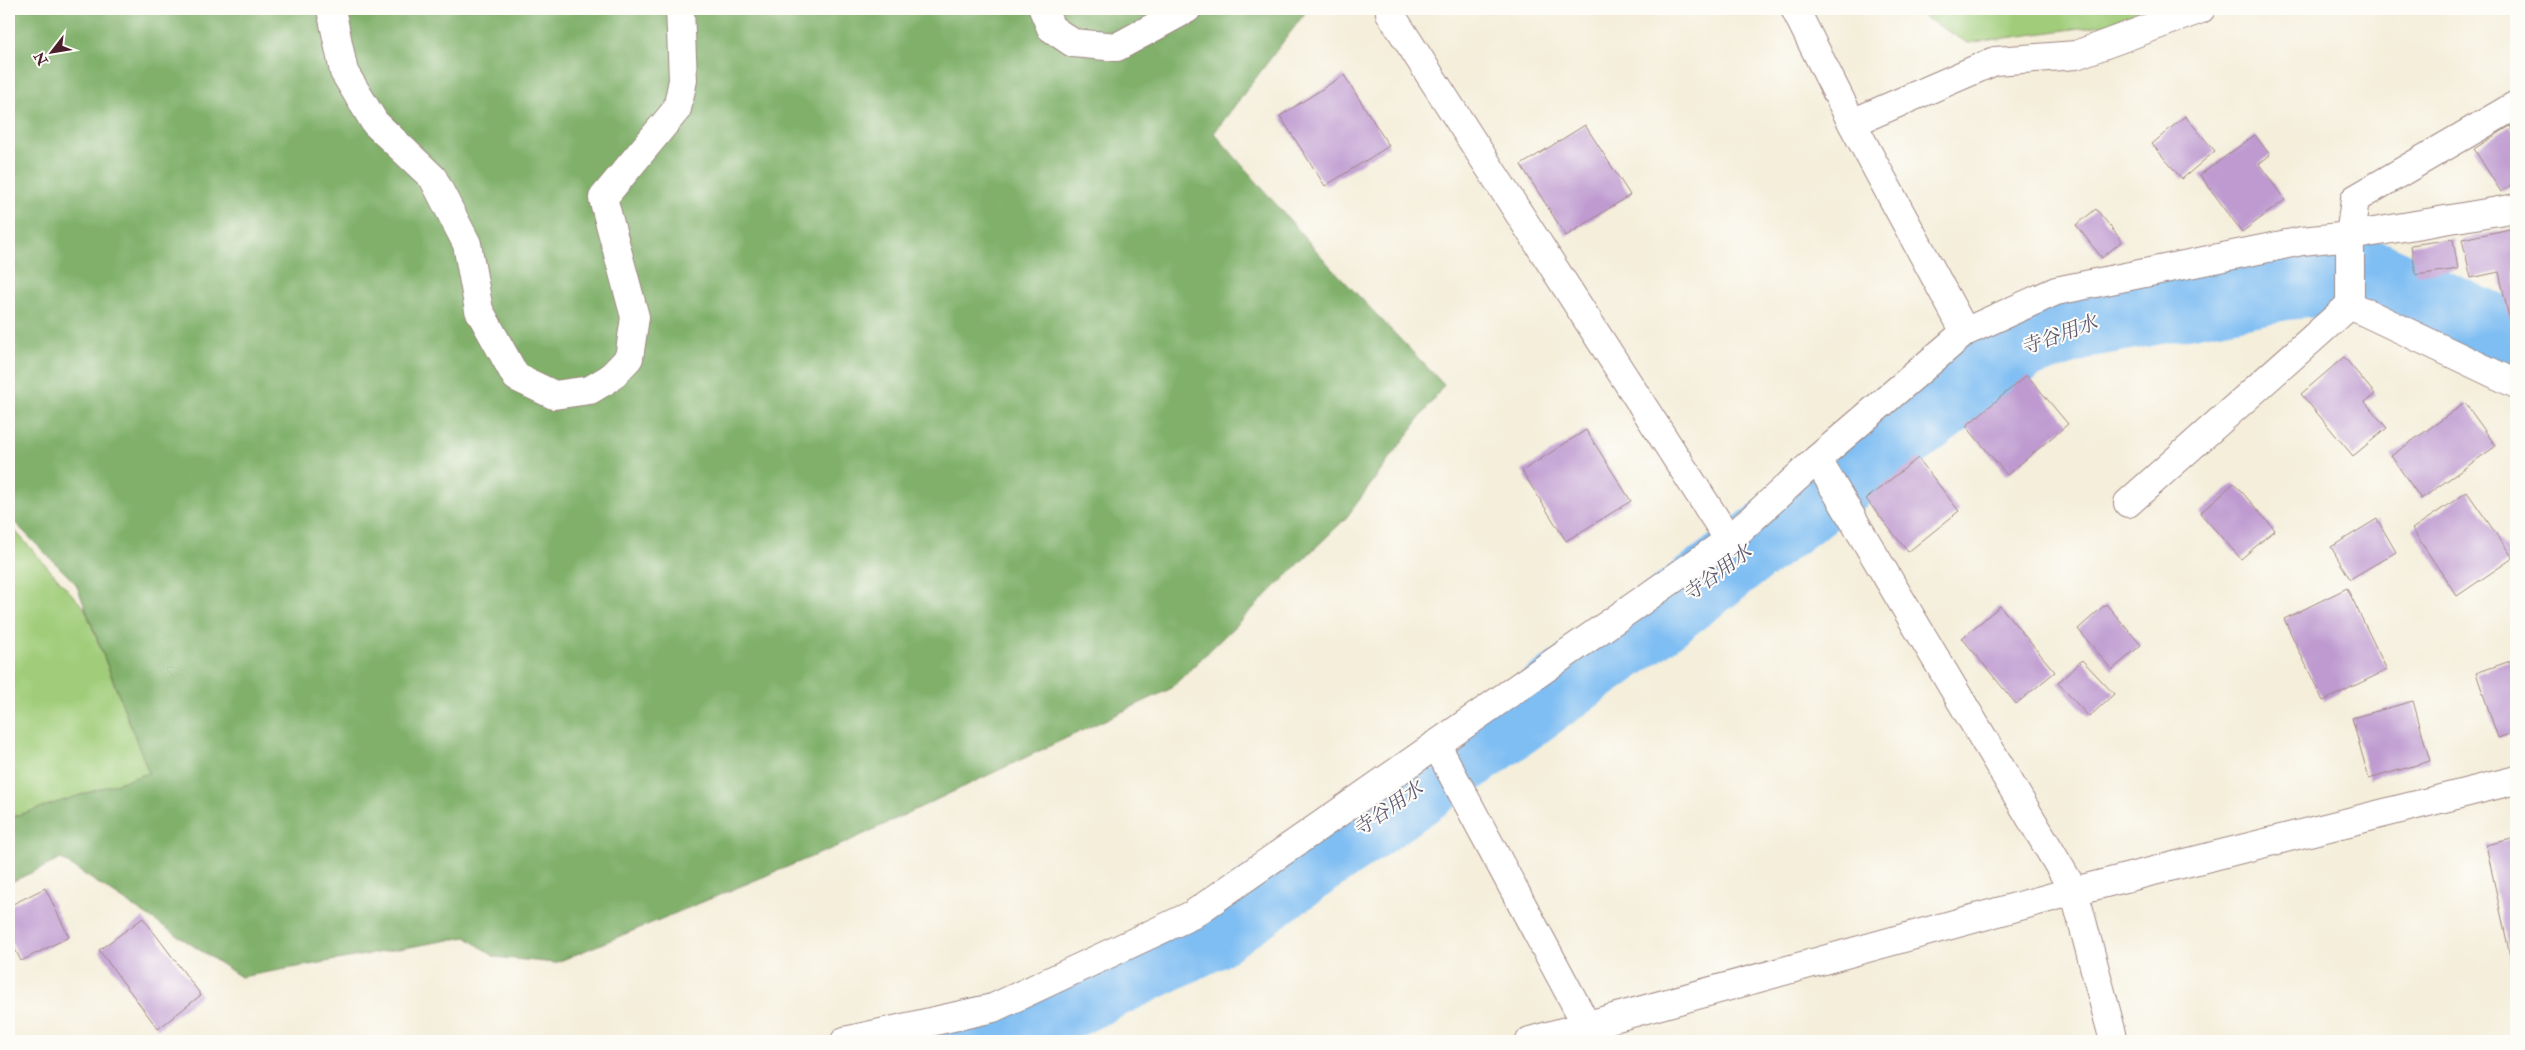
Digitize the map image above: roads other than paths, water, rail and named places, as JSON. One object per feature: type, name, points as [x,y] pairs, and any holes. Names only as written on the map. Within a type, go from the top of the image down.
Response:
[{"type":"street","points":[[331,9],[344,72],[375,124],[433,178],[467,244],[479,310],[516,377],[554,395],[590,390],[610,378],[628,358],[635,317],[603,198],[677,109],[683,80],[680,9]]},
{"type":"street","points":[[1043,9],[1050,28],[1073,43],[1117,48],[1187,9]]},
{"type":"street","points":[[1795,9],[1852,123],[1965,332]]},
{"type":"street","points":[[1852,123],[1995,61],[2076,55],[2201,9]]},
{"type":"street","points":[[1390,13],[1729,540]]},
{"type":"street","points":[[2128,503],[2350,305],[2350,236],[2355,199],[2516,105]]},
{"type":"street","points":[[844,1041],[993,1008],[1192,915],[1729,540],[1817,459],[1965,332],[2056,291],[2302,241],[2350,236],[2516,208]]},
{"type":"street","points":[[2350,305],[2516,384]]},
{"type":"street","points":[[1817,459],[2074,891],[2114,1041]]},
{"type":"street","points":[[1436,744],[1588,1033]]},
{"type":"street","points":[[1530,1041],[1588,1033],[2074,891],[2516,780]]},
{"type":"waterway","name":"寺谷用水","points":[[958,1041],[1042,1016],[1208,936],[1418,790],[1644,629],[2023,344],[2092,321],[2282,285],[2374,276],[2516,340]]}]
